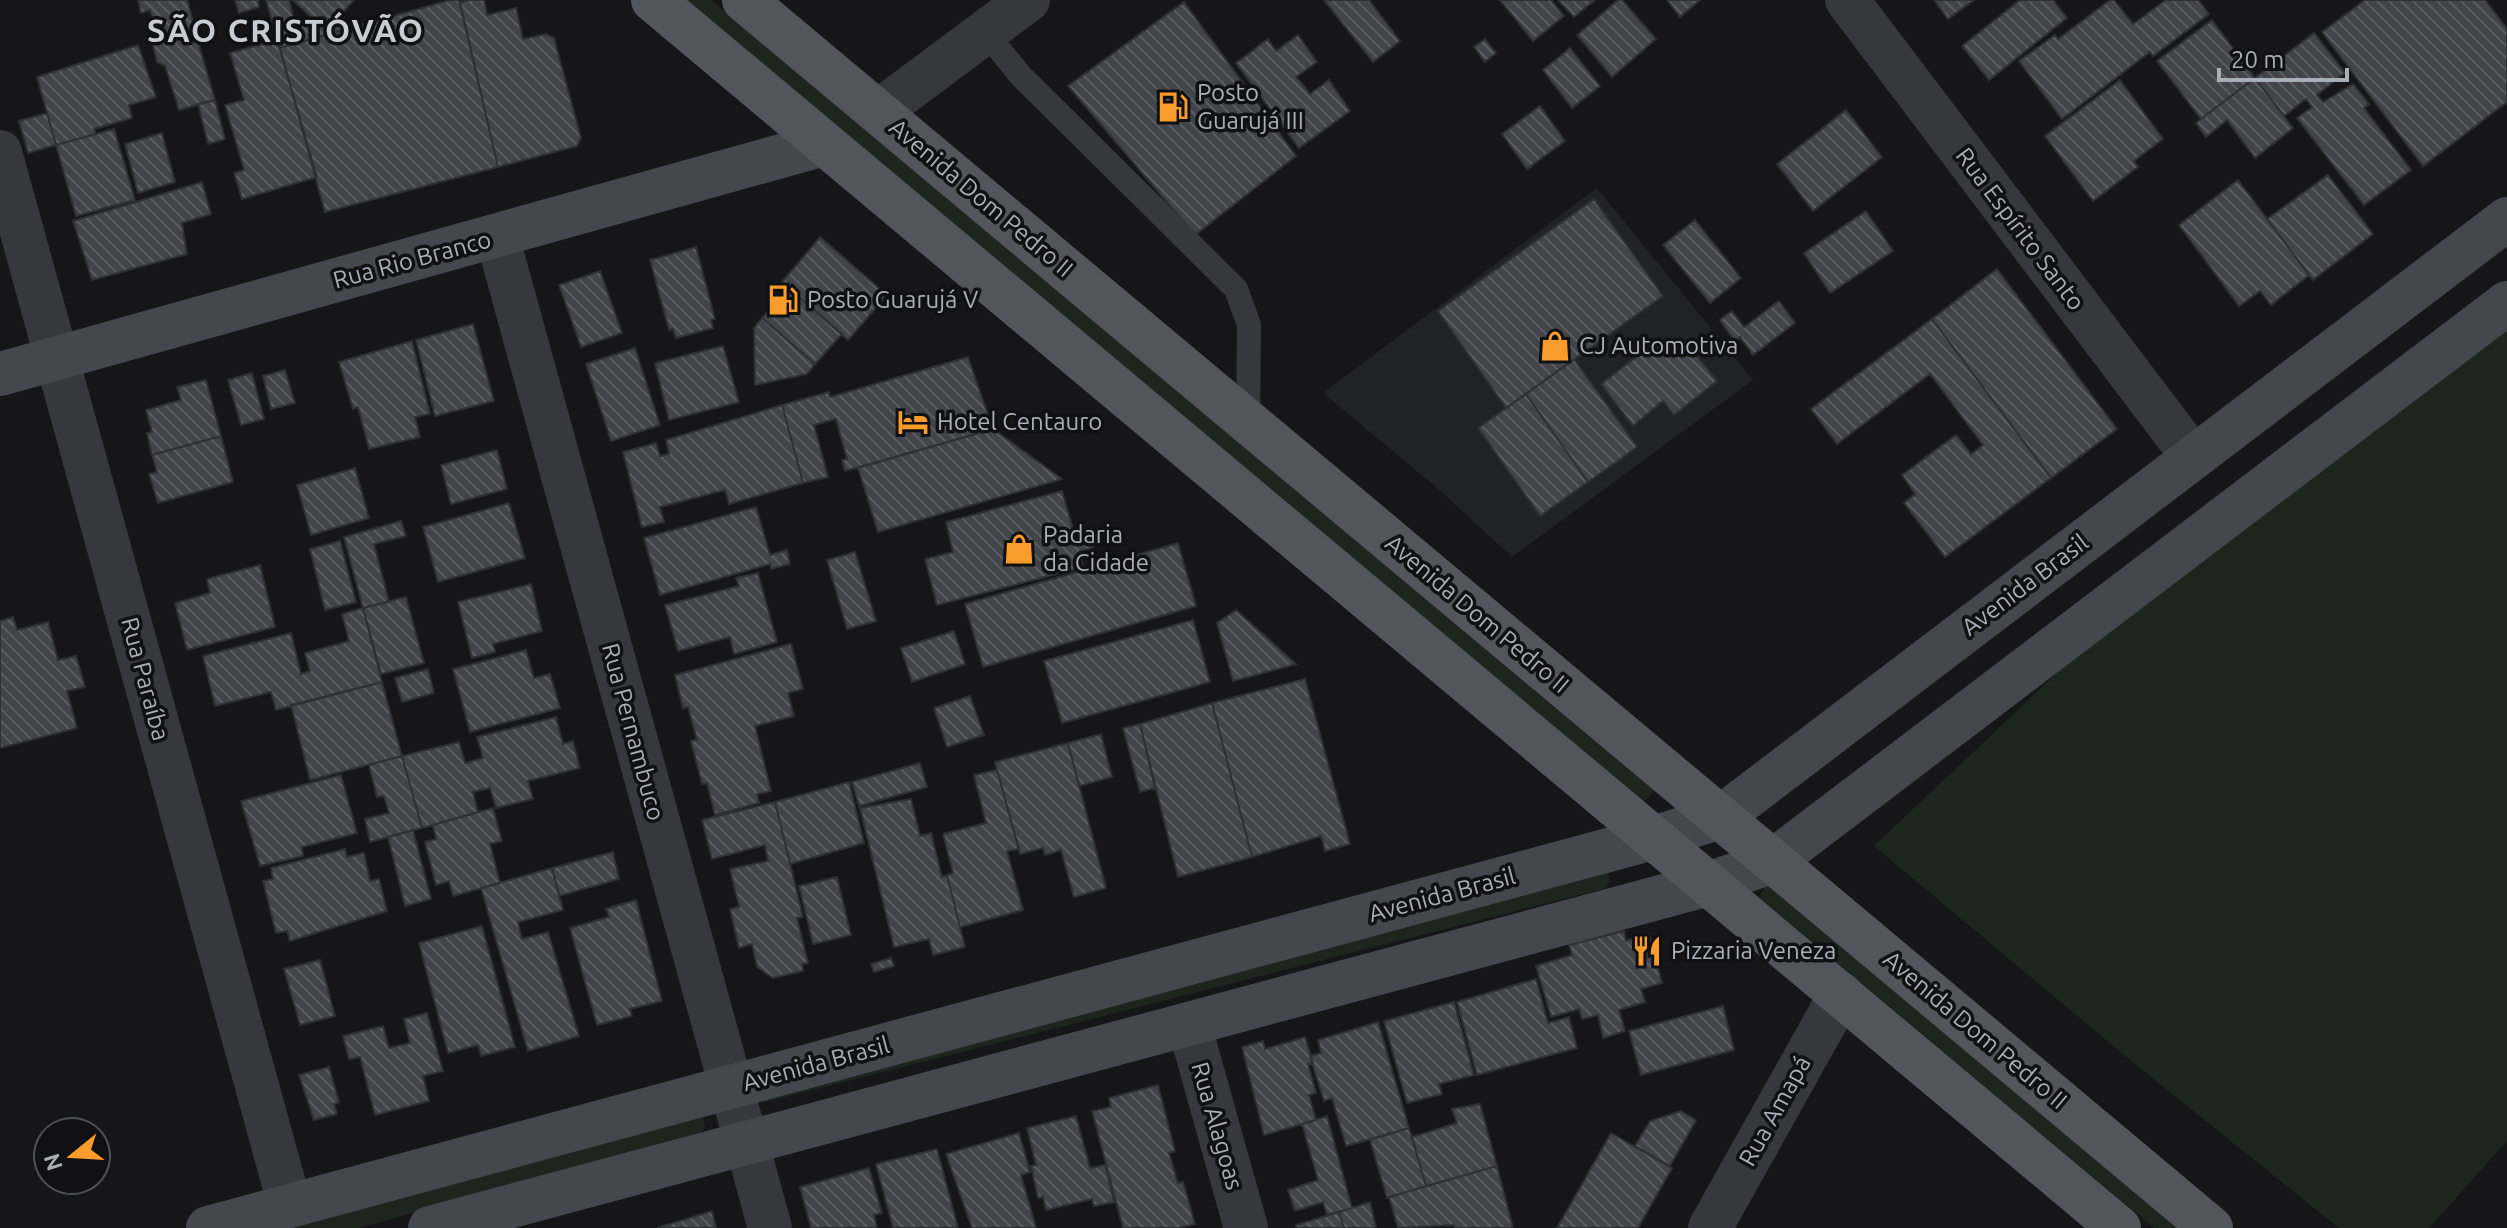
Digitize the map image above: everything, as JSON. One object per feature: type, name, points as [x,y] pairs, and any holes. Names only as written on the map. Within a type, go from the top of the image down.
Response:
[{"type":"main road","points":[[653,0],[2119,1228]]},
{"type":"main road","name":"Avenida Dom Pedro II","points":[[744,0],[2211,1228]]},
{"type":"main road","name":"Rua Rio Branco","points":[[0,374],[824,144]]},
{"type":"main road","name":"Avenida Brasil","points":[[208,1228],[1653,838],[1721,817],[2507,219]]},
{"type":"main road","points":[[430,1228],[1709,884],[1773,861],[2507,303]]},
{"type":"street","points":[[878,112],[1028,0]]},
{"type":"street","name":"Rua Espírito Santo","points":[[1847,0],[2193,457]]},
{"type":"street","name":"Rua Paraíba","points":[[0,152],[290,1206]]},
{"type":"street","name":"Rua Pernambuco","points":[[497,236],[770,1228]]},
{"type":"street","name":"Rua Amapá","points":[[1720,1221],[1841,994]]},
{"type":"street","name":"Rua Alagoas","points":[[1189,1024],[1246,1228]]},
{"type":"lane","points":[[985,32],[1021,76],[1236,289],[1249,325],[1248,422]]},
{"type":"shaded area","points":[[682,0],[711,0],[1654,791],[1641,805]]},
{"type":"shaded area","name":"CJ Automotiva","points":[[1597,188],[1753,380],[1512,557],[1436,487],[1323,393]]},
{"type":"shaded area","points":[[2507,319],[2507,1141],[2429,1228],[2339,1228],[2135,1064],[1874,846],[2093,639]]},
{"type":"shaded area","points":[[1601,869],[1608,873],[1610,881],[1606,888],[762,1103],[756,1098]]},
{"type":"shaded area","points":[[1768,881],[2182,1228],[2154,1228],[1759,897]]},
{"type":"shaded area","points":[[696,1114],[703,1118],[705,1126],[701,1132],[359,1228],[287,1228]]},
{"type":"building","points":[[138,0],[187,0],[195,28],[159,39],[150,10],[141,13]]},
{"type":"building","points":[[235,0],[258,0],[259,7],[239,13]]},
{"type":"building","points":[[266,0],[289,0],[295,24],[313,18],[326,31],[342,13],[349,28],[280,48]]},
{"type":"building","points":[[293,0],[354,0],[326,31]]},
{"type":"building","points":[[459,0],[498,167],[325,212],[280,48]]},
{"type":"building","points":[[484,0],[487,15],[516,8],[523,39],[546,34],[554,38],[581,138],[577,146],[498,167],[460,2]]},
{"type":"building","points":[[1324,0],[1369,0],[1400,41],[1373,62]]},
{"type":"building","points":[[1500,0],[1551,0],[1564,16],[1533,41]]},
{"type":"building","points":[[1558,0],[1595,0],[1574,17]]},
{"type":"building","points":[[1618,0],[1622,0],[1656,39],[1612,77],[1577,35]]},
{"type":"building","points":[[1667,0],[1700,0],[1680,17]]},
{"type":"building","points":[[1934,0],[1974,0],[1948,19]]},
{"type":"building","points":[[2020,0],[2053,0],[2067,18],[1989,80],[1962,46]]},
{"type":"building","points":[[2114,0],[2133,24],[2166,0],[2198,0],[2209,14],[2153,56],[2150,52],[2062,119],[2019,61],[2055,35],[2058,39]]},
{"type":"building","points":[[2365,0],[2485,0],[2507,29],[2507,102],[2423,166],[2322,32]]},
{"type":"building","points":[[1184,2],[1296,156],[1195,235],[1068,86]]},
{"type":"building","points":[[2212,20],[2255,78],[2201,119],[2157,61]]},
{"type":"building","points":[[194,28],[215,100],[179,110],[165,66],[157,62],[152,41]]},
{"type":"building","points":[[2314,33],[2345,73],[2317,95],[2323,102],[2353,84],[2369,104],[2364,108],[2411,170],[2364,205],[2297,118],[2312,107],[2306,99],[2284,116],[2255,78]]},
{"type":"building","points":[[1298,35],[1317,62],[1296,77],[1310,94],[1329,80],[1350,111],[1299,148],[1236,63],[1268,39],[1276,51]]},
{"type":"building","points":[[1485,39],[1496,53],[1485,62],[1474,47]]},
{"type":"building","points":[[277,40],[317,177],[242,199],[234,173],[244,170],[225,105],[244,100],[230,53]]},
{"type":"building","points":[[138,45],[156,97],[129,105],[132,118],[94,129],[96,134],[56,145],[37,77]]},
{"type":"building","points":[[1570,48],[1600,86],[1572,108],[1543,70]]},
{"type":"building","points":[[2255,78],[2293,128],[2255,158],[2227,120],[2206,137],[2196,123]]},
{"type":"building","points":[[2120,80],[2163,139],[2134,161],[2138,167],[2093,201],[2045,136]]},
{"type":"building","points":[[215,100],[225,139],[208,144],[198,104]]},
{"type":"building","points":[[1540,106],[1565,141],[1527,169],[1502,134]]},
{"type":"building","points":[[1846,110],[1882,157],[1813,211],[1777,164]]},
{"type":"building","points":[[47,113],[56,145],[28,153],[19,121]]},
{"type":"building","points":[[114,129],[135,200],[76,216],[56,145]]},
{"type":"building","points":[[162,133],[175,182],[138,193],[125,144]]},
{"type":"building","points":[[2328,175],[2373,234],[2313,280],[2267,219]]},
{"type":"building","points":[[2238,180],[2309,275],[2271,305],[2260,291],[2239,306],[2179,225]]},
{"type":"building","points":[[202,182],[211,214],[182,223],[187,254],[92,280],[73,221]]},
{"type":"building","points":[[1594,199],[1663,296],[1506,408],[1438,311]]},
{"type":"building","points":[[1866,211],[1893,251],[1830,293],[1804,253]]},
{"type":"building","points":[[1695,220],[1741,278],[1710,303],[1663,245]]},
{"type":"building","points":[[820,237],[887,295],[848,340],[782,282]]},
{"type":"building","points":[[696,247],[715,319],[711,320],[713,328],[676,338],[673,329],[669,330],[650,260]]},
{"type":"building","points":[[1997,269],[2117,429],[2051,478],[1932,319]]},
{"type":"building","points":[[600,271],[622,333],[581,347],[559,285]]},
{"type":"building","points":[[788,287],[842,334],[815,364],[762,318]]},
{"type":"building","points":[[1779,301],[1795,323],[1753,355],[1740,337],[1735,342],[1720,320],[1732,311],[1744,327]]},
{"type":"building","points":[[762,318],[815,364],[807,374],[755,385],[754,328]]},
{"type":"building","points":[[1932,319],[2051,478],[1945,557],[1904,503],[1915,494],[1902,475],[1956,435],[1971,454],[1983,445],[1930,374],[1837,444],[1811,409]]},
{"type":"building","points":[[473,324],[494,401],[435,416],[416,340]]},
{"type":"building","points":[[1659,339],[1673,357],[1688,345],[1717,381],[1674,415],[1663,401],[1633,426],[1601,384]]},
{"type":"building","points":[[412,341],[430,414],[415,417],[420,437],[369,449],[358,407],[353,409],[339,362]]},
{"type":"building","points":[[723,346],[739,402],[669,420],[655,363]]},
{"type":"building","points":[[635,348],[660,425],[611,441],[586,364]]},
{"type":"building","name":"Hotel Centauro","points":[[968,357],[993,429],[845,471],[842,460],[847,459],[836,419],[814,425],[828,477],[803,483],[782,405],[829,392],[830,397]]},
{"type":"building","points":[[1574,359],[1637,447],[1588,482],[1526,394]]},
{"type":"building","points":[[285,370],[295,403],[271,409],[263,376]]},
{"type":"building","points":[[252,373],[264,419],[241,425],[228,380]]},
{"type":"building","points":[[206,380],[221,436],[152,455],[147,433],[152,432],[146,410],[181,400],[177,387]]},
{"type":"building","points":[[1526,394],[1588,482],[1540,516],[1478,428]]},
{"type":"building","points":[[782,405],[803,483],[729,504],[725,490],[660,507],[664,522],[642,527],[623,452],[656,443],[660,456],[669,454],[666,440]]},
{"type":"building","points":[[993,429],[1062,479],[878,532],[858,468]]},
{"type":"building","points":[[221,436],[233,482],[158,503],[149,474],[157,472],[152,455]]},
{"type":"building","points":[[497,450],[507,489],[451,504],[441,465]]},
{"type":"building","points":[[355,468],[369,518],[311,535],[297,485]]},
{"type":"building","name":"Padaria da Cidade","points":[[1062,491],[1075,536],[1089,532],[1093,548],[1080,551],[1083,567],[937,605],[925,559],[953,552],[946,522]]},
{"type":"building","points":[[509,503],[525,558],[438,582],[423,527]]},
{"type":"building","points":[[756,507],[770,555],[787,550],[790,564],[771,569],[770,564],[660,595],[644,538]]},
{"type":"building","points":[[401,521],[406,536],[374,544],[389,602],[363,608],[344,537]]},
{"type":"building","points":[[340,541],[356,602],[325,610],[310,549]]},
{"type":"building","points":[[1178,543],[1196,606],[983,667],[965,604]]},
{"type":"building","points":[[855,552],[876,621],[847,629],[827,560]]},
{"type":"building","points":[[260,565],[275,627],[187,650],[175,603],[210,593],[207,579]]},
{"type":"building","points":[[758,573],[777,642],[734,654],[730,637],[678,651],[665,605],[739,586],[736,578]]},
{"type":"building","points":[[531,584],[542,631],[493,644],[495,652],[472,658],[458,602]]},
{"type":"building","points":[[406,597],[424,663],[381,674],[363,608]]},
{"type":"building","points":[[363,608],[382,682],[276,710],[271,692],[215,706],[203,656],[291,633],[301,674],[310,671],[305,653],[349,641],[342,614]]},
{"type":"building","points":[[1236,610],[1296,664],[1233,681],[1217,623]]},
{"type":"building","points":[[13,617],[17,630],[48,622],[58,660],[76,656],[85,687],[67,691],[77,728],[0,748],[0,621]]},
{"type":"building","points":[[1193,620],[1210,682],[1062,723],[1044,661]]},
{"type":"building","points":[[954,631],[965,664],[912,682],[901,648]]},
{"type":"building","points":[[791,644],[803,689],[788,693],[794,716],[755,726],[771,791],[757,794],[759,803],[715,815],[707,783],[702,784],[691,741],[697,740],[688,707],[683,708],[675,675]]},
{"type":"building","points":[[526,650],[534,678],[550,674],[560,708],[470,732],[453,669]]},
{"type":"building","points":[[428,669],[434,693],[402,702],[395,678]]},
{"type":"building","points":[[1305,679],[1350,844],[1325,851],[1321,836],[1252,857],[1212,703]]},
{"type":"building","points":[[382,682],[402,756],[310,780],[291,705]]},
{"type":"building","points":[[970,696],[984,735],[947,747],[934,708]]},
{"type":"building","points":[[1212,703],[1252,857],[1178,877],[1140,724]]},
{"type":"building","points":[[556,717],[563,744],[573,741],[580,768],[528,781],[533,799],[496,808],[490,788],[473,792],[478,812],[422,828],[402,756],[459,742],[465,763],[483,758],[477,737]]},
{"type":"building","points":[[1140,724],[1155,788],[1140,792],[1123,728]]},
{"type":"building","points":[[1101,734],[1112,777],[1079,786],[1068,743]]},
{"type":"building","points":[[1068,743],[1106,888],[1074,897],[1061,850],[1045,855],[1043,848],[1020,854],[995,762]]},
{"type":"building","points":[[402,756],[422,828],[370,842],[365,819],[389,813],[384,796],[377,797],[369,765]]},
{"type":"building","points":[[920,763],[927,787],[859,806],[852,782]]},
{"type":"building","points":[[997,770],[1019,849],[1007,851],[1023,910],[960,927],[947,875],[953,873],[943,834],[986,823],[974,775]]},
{"type":"building","points":[[341,775],[357,833],[302,847],[303,856],[260,866],[241,801]]},
{"type":"building","points":[[849,782],[864,843],[790,864],[775,802]]},
{"type":"building","points":[[911,799],[920,836],[931,833],[942,877],[947,875],[965,947],[933,955],[929,939],[894,947],[860,808]]},
{"type":"building","points":[[775,802],[803,917],[797,918],[808,963],[802,964],[803,971],[773,978],[757,967],[752,944],[739,948],[730,909],[739,907],[730,869],[768,861],[765,845],[712,859],[702,820]]},
{"type":"building","points":[[493,808],[502,841],[490,844],[500,883],[453,896],[449,881],[436,885],[425,842],[436,839],[433,825]]},
{"type":"building","points":[[413,830],[431,899],[405,906],[388,837]]},
{"type":"building","points":[[345,849],[347,857],[364,853],[370,881],[379,879],[387,911],[290,941],[287,931],[276,933],[263,881],[273,879],[271,868]]},
{"type":"building","points":[[613,852],[619,879],[559,896],[552,868]]},
{"type":"building","points":[[552,868],[563,910],[518,922],[522,939],[548,932],[579,1036],[528,1051],[481,888]]},
{"type":"building","points":[[837,877],[851,935],[813,944],[799,886]]},
{"type":"building","points":[[636,900],[662,1001],[630,1009],[632,1016],[597,1025],[570,928],[609,917],[606,909]]},
{"type":"building","points":[[482,926],[515,1047],[481,1056],[478,1045],[448,1053],[419,943]]},
{"type":"building","points":[[1624,931],[1626,941],[1649,934],[1662,983],[1641,989],[1645,1002],[1619,1010],[1625,1031],[1603,1038],[1598,1015],[1582,1019],[1579,1009],[1551,1017],[1536,966],[1572,955],[1569,945]]},
{"type":"building","points":[[891,958],[894,966],[874,972],[871,964]]},
{"type":"building","points":[[320,960],[335,1016],[300,1025],[284,969]]},
{"type":"building","points":[[1536,979],[1548,1023],[1569,1017],[1577,1048],[1477,1075],[1457,1002]]},
{"type":"building","points":[[1454,1002],[1474,1075],[1439,1084],[1442,1094],[1407,1103],[1384,1021]]},
{"type":"building","points":[[1723,1006],[1734,1050],[1641,1075],[1629,1031]]},
{"type":"building","points":[[427,1013],[443,1071],[423,1076],[429,1101],[375,1115],[360,1057],[349,1059],[343,1036],[383,1026],[389,1048],[410,1043],[404,1019]]},
{"type":"building","points":[[1378,1022],[1409,1128],[1346,1146],[1332,1098],[1324,1101],[1310,1056],[1321,1053],[1318,1040]]},
{"type":"building","points":[[1305,1037],[1313,1063],[1308,1064],[1316,1093],[1309,1095],[1316,1120],[1264,1135],[1242,1047],[1263,1041],[1265,1049]]},
{"type":"building","points":[[329,1067],[339,1102],[334,1104],[337,1114],[314,1120],[299,1075]]},
{"type":"building","points":[[1158,1085],[1175,1151],[1169,1153],[1178,1183],[1183,1182],[1195,1224],[1179,1228],[1123,1228],[1092,1111],[1111,1107],[1109,1098]]},
{"type":"building","points":[[1480,1104],[1497,1166],[1426,1186],[1412,1137],[1457,1123],[1452,1109]]},
{"type":"building","points":[[1681,1111],[1696,1120],[1670,1166],[1635,1146],[1650,1121]]},
{"type":"building","points":[[1076,1116],[1090,1168],[1105,1165],[1114,1202],[1094,1206],[1092,1199],[1046,1210],[1043,1197],[1038,1198],[1031,1166],[1036,1165],[1027,1128]]},
{"type":"building","points":[[1327,1116],[1352,1208],[1327,1215],[1323,1202],[1295,1211],[1288,1190],[1318,1180],[1302,1124]]},
{"type":"building","points":[[1409,1128],[1426,1186],[1387,1198],[1370,1140]]},
{"type":"building","points":[[1019,1133],[1030,1172],[1021,1175],[1036,1228],[972,1228],[946,1154]]},
{"type":"building","points":[[1611,1133],[1672,1168],[1638,1228],[1557,1228]]},
{"type":"building","points":[[937,1149],[958,1228],[893,1228],[876,1164]]},
{"type":"building","points":[[1497,1166],[1513,1228],[1455,1228],[1454,1225],[1398,1228],[1389,1197]]},
{"type":"building","points":[[869,1168],[882,1213],[874,1215],[877,1228],[811,1228],[800,1187]]},
{"type":"building","points":[[1370,1202],[1376,1228],[1344,1228],[1339,1212]]},
{"type":"building","points":[[712,1211],[716,1228],[657,1228]]},
{"type":"building","points":[[1339,1212],[1344,1228],[1297,1228],[1296,1225]]},
{"type":"place","name":"Posto Guarujá III","points":[[1173,107]]},
{"type":"place","name":"Posto Guarujá V","points":[[783,300]]},
{"type":"place","name":"CJ Automotiva","points":[[1555,346]]},
{"type":"place","name":"Hotel Centauro","points":[[913,422]]},
{"type":"place","name":"Padaria da Cidade","points":[[1019,549]]},
{"type":"place","name":"Pizzaria Veneza","points":[[1647,951]]},
{"type":"district","name":"SÃO CRISTÓVÃO","points":[[286,31]]}]
